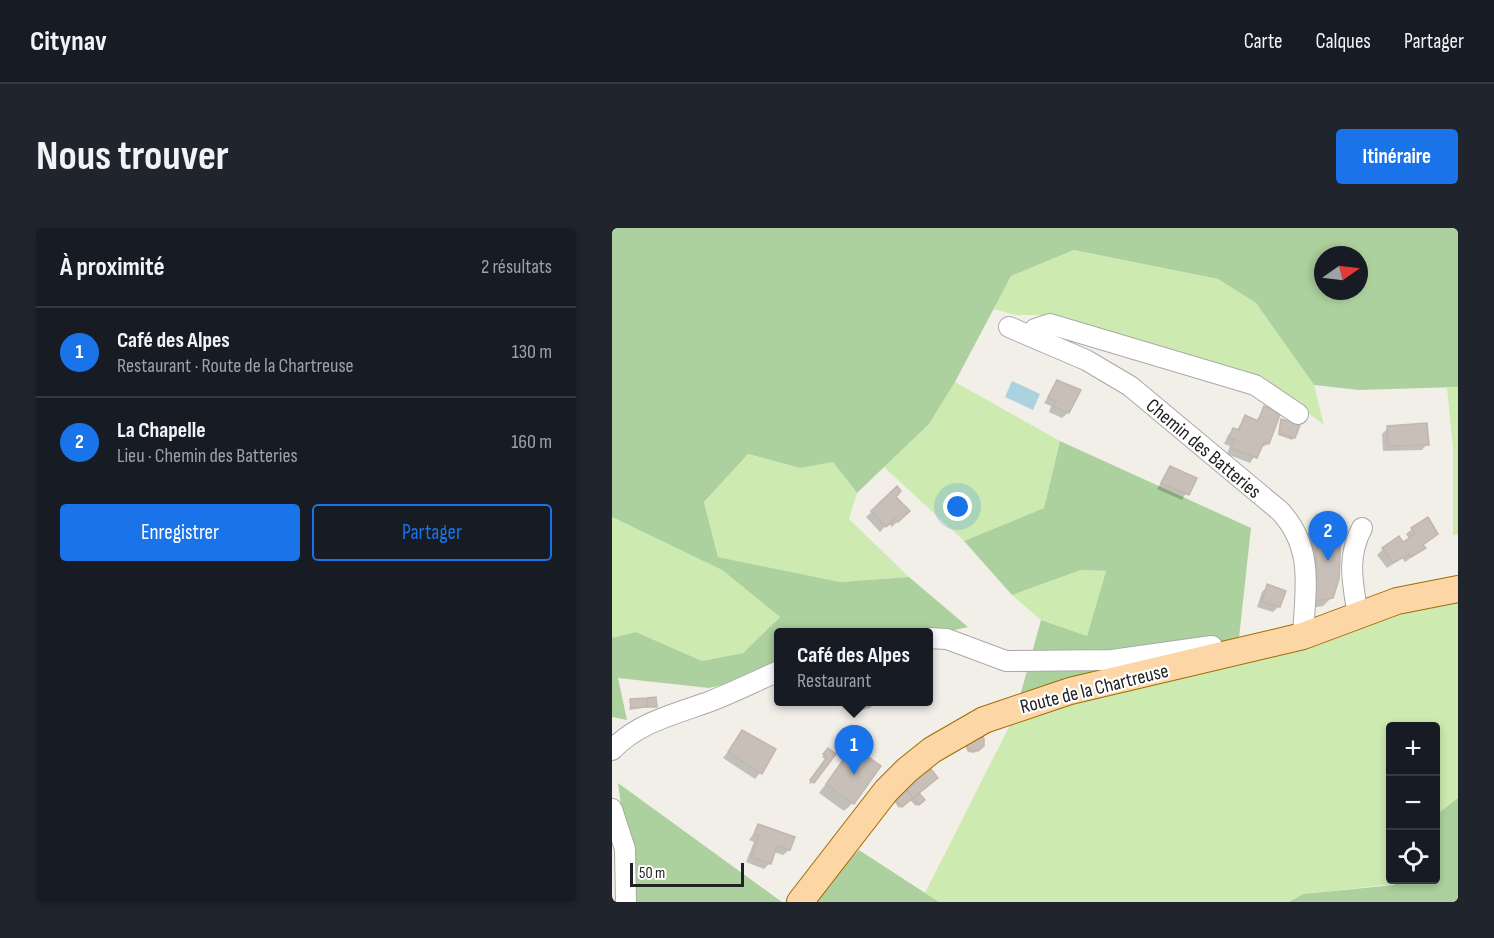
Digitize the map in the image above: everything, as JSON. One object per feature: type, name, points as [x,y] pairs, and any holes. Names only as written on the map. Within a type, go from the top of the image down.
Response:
[{"type":"main road","name":"Route de la Chartreuse","points":[[800,902],[886,791],[932,750],[960,733],[1010,710],[1060,694],[1251,650],[1303,636],[1397,601],[1458,589]]},
{"type":"street","points":[[1035,338],[1035,329],[1050,324],[1255,385],[1298,414]]},
{"type":"street","name":"Chemin des Batteries","points":[[1009,327],[1086,360],[1130,386],[1288,520],[1300,539],[1306,565],[1303,636]]},
{"type":"street","points":[[1358,616],[1352,578],[1353,545],[1362,528]]},
{"type":"street","points":[[933,638],[948,639],[1006,661],[1112,660],[1228,644],[1251,650]]},
{"type":"street","points":[[612,750],[642,726],[713,700],[774,673]]},
{"type":"street","points":[[612,809],[625,849],[626,902]]},
{"type":"green space","points":[[612,228],[1458,228],[1458,387],[1359,390],[1314,385],[1256,303],[1218,279],[1074,250],[1011,276],[955,382],[929,424],[857,493],[833,462],[800,468],[748,454],[704,502],[718,557],[840,582],[909,577],[968,627],[933,635],[933,628],[774,628],[774,672],[709,688],[618,678],[627,720],[612,717],[612,638],[636,632],[702,661],[743,653],[780,617],[722,570],[612,517]]},
{"type":"green space","points":[[1074,250],[1218,279],[1256,303],[1314,385],[1324,425],[1296,404],[1056,315],[1016,315],[993,309],[1011,276]]},
{"type":"green space","points":[[955,382],[1060,441],[1044,508],[964,541],[884,467],[929,424]]},
{"type":"green space","points":[[1458,387],[1458,534],[1453,535],[1453,448],[1447,388]]},
{"type":"green space","points":[[1060,441],[1251,528],[1239,638],[1020,696],[1041,620],[1087,636],[1106,571],[1081,570],[1012,595],[964,541],[1044,508]]},
{"type":"green space","points":[[748,454],[799,468],[833,462],[857,493],[849,519],[909,577],[840,582],[718,557],[704,502]]},
{"type":"green space","points":[[612,517],[722,570],[780,617],[743,653],[702,661],[636,632],[612,638]]},
{"type":"green space","points":[[1081,570],[1106,571],[1087,636],[1041,620],[1012,595]]},
{"type":"green space","points":[[1458,598],[1458,798],[1440,812],[1440,722],[1386,722],[1386,884],[1394,884],[1303,894],[1289,902],[939,902],[925,893],[1014,717]]},
{"type":"green space","points":[[618,783],[782,902],[634,902]]},
{"type":"green space","points":[[1458,798],[1458,902],[1289,902],[1303,894],[1394,884],[1440,884],[1440,812]]},
{"type":"green space","points":[[859,850],[939,902],[810,902]]},
{"type":"water","points":[[1012,381],[1040,394],[1033,410],[1005,397]]},
{"type":"building","points":[[1057,380],[1081,390],[1069,413],[1053,406],[1056,401],[1048,397]]},
{"type":"building","points":[[1264,406],[1281,412],[1269,444],[1264,442],[1257,458],[1231,448],[1235,440],[1229,438],[1233,428],[1239,430],[1245,415],[1258,421]]},
{"type":"building","points":[[1281,419],[1300,425],[1295,438],[1279,433]]},
{"type":"building","points":[[1427,423],[1429,445],[1388,446],[1387,426]]},
{"type":"building","points":[[1170,466],[1197,478],[1189,495],[1161,483]]},
{"type":"building","points":[[897,486],[901,491],[896,497],[910,511],[898,522],[895,519],[886,527],[871,511]]},
{"type":"building","points":[[1428,517],[1438,534],[1423,545],[1426,548],[1411,557],[1409,554],[1393,563],[1382,548],[1399,536],[1403,542],[1409,538],[1415,533],[1411,528]]},
{"type":"building","points":[[1310,530],[1341,533],[1339,579],[1333,598],[1314,601],[1317,542],[1309,542]]},
{"type":"building","points":[[1267,584],[1286,591],[1280,607],[1262,602]]},
{"type":"building","points":[[656,697],[657,707],[647,707],[647,698]]},
{"type":"building","points":[[647,698],[647,707],[631,708],[630,699]]},
{"type":"building","points":[[742,730],[776,749],[762,774],[728,752]]},
{"type":"building","points":[[974,735],[977,739],[983,736],[984,739],[984,746],[978,751],[969,750],[966,744]]},
{"type":"building","points":[[853,746],[881,766],[854,804],[826,784]]},
{"type":"building","points":[[828,748],[836,754],[814,783],[810,780],[827,757],[823,754]]},
{"type":"building","points":[[927,764],[938,778],[913,798],[902,784]]},
{"type":"building","points":[[902,784],[913,798],[902,807],[891,793]]},
{"type":"building","points":[[919,793],[925,800],[919,805],[913,798]]},
{"type":"building","points":[[758,824],[795,837],[790,850],[777,846],[771,864],[751,857],[759,836],[754,834]]},
{"type":"place","name":"La Chapelle","points":[[1328,561]]},
{"type":"place","name":"Café des Alpes","points":[[854,775]]}]
